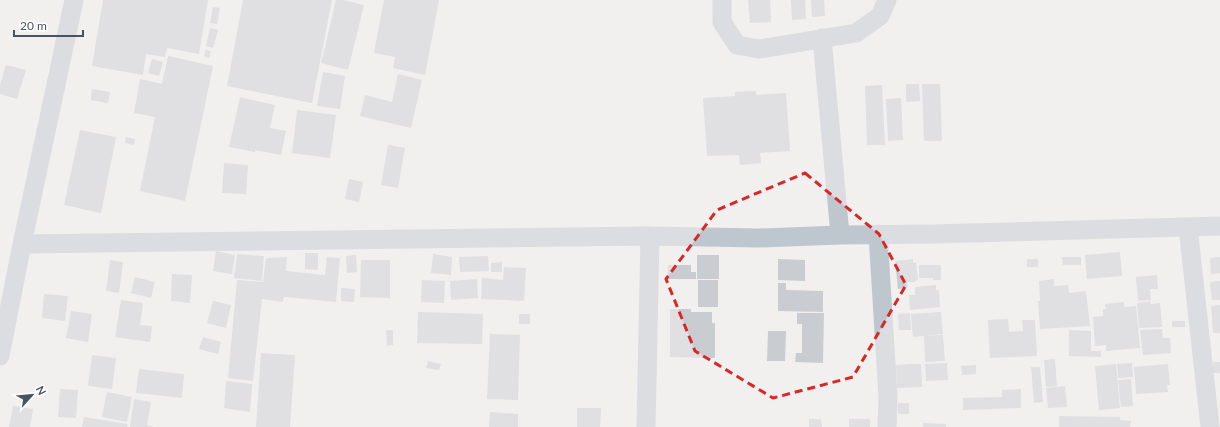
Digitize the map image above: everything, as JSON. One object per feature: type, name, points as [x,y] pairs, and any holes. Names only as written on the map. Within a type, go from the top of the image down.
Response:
[{"type":"street","points":[[0,356],[22,244],[74,0]]},
{"type":"street","points":[[722,0],[722,22],[737,45],[759,49],[856,33],[880,16],[887,0]]},
{"type":"street","points":[[822,38],[840,235]]},
{"type":"street","points":[[22,244],[650,236],[759,238],[1220,226]]},
{"type":"street","points":[[1188,227],[1210,427]]},
{"type":"street","points":[[878,234],[888,397],[887,427]]},
{"type":"street","points":[[646,427],[650,236]]},
{"type":"highlighted area","points":[[805,173],[879,234],[906,285],[853,377],[773,398],[695,351],[666,279],[717,210]]},
{"type":"building","points":[[103,0],[208,0],[199,54],[167,48],[165,57],[146,54],[143,75],[92,66]]},
{"type":"building","points":[[243,0],[332,0],[312,103],[227,86]]},
{"type":"building","points":[[336,0],[343,0],[364,5],[348,70],[321,63]]},
{"type":"building","points":[[384,0],[439,0],[425,75],[393,68],[395,57],[374,53]]},
{"type":"building","points":[[748,0],[770,0],[771,22],[750,23]]},
{"type":"building","points":[[791,0],[805,0],[806,19],[792,20]]},
{"type":"building","points":[[811,0],[824,0],[825,16],[812,17]]},
{"type":"building","points":[[213,7],[220,8],[217,24],[210,23]]},
{"type":"building","points":[[210,28],[218,30],[213,48],[206,46]]},
{"type":"building","points":[[205,50],[211,51],[209,58],[204,56]]},
{"type":"building","points":[[168,56],[213,66],[185,201],[140,191],[155,117],[134,113],[140,79],[162,84]]},
{"type":"building","points":[[152,59],[163,62],[159,76],[148,73]]},
{"type":"building","points":[[6,65],[26,70],[17,99],[0,94],[0,85]]},
{"type":"building","points":[[323,72],[345,76],[340,109],[317,106]]},
{"type":"building","points":[[398,74],[422,80],[411,128],[360,116],[365,95],[392,102]]},
{"type":"building","points":[[906,84],[919,84],[920,101],[906,102]]},
{"type":"building","points":[[922,84],[940,84],[942,141],[924,141]]},
{"type":"building","points":[[882,85],[885,145],[867,145],[865,86]]},
{"type":"building","points":[[92,89],[110,92],[108,103],[91,100]]},
{"type":"building","points":[[756,91],[756,95],[786,93],[790,151],[760,153],[761,163],[740,165],[739,155],[707,156],[703,98],[735,96],[735,92]]},
{"type":"building","points":[[240,97],[275,105],[270,128],[286,131],[281,155],[229,147]]},
{"type":"building","points":[[901,98],[903,140],[888,141],[886,99]]},
{"type":"building","points":[[297,110],[336,115],[330,158],[292,153]]},
{"type":"building","points":[[80,130],[116,137],[101,213],[64,205]]},
{"type":"building","points":[[126,137],[135,139],[134,145],[125,143]]},
{"type":"building","points":[[388,145],[405,148],[398,188],[381,185]]},
{"type":"building","points":[[224,163],[248,165],[246,194],[222,193]]},
{"type":"building","points":[[349,179],[363,182],[359,202],[345,199]]},
{"type":"building","points":[[216,251],[235,255],[232,274],[213,271]]},
{"type":"building","points":[[1120,252],[1122,276],[1087,279],[1085,255]]},
{"type":"building","points":[[305,253],[318,253],[318,270],[305,269]]},
{"type":"building","points":[[237,254],[264,256],[262,281],[234,278]]},
{"type":"building","points":[[433,254],[452,257],[451,275],[431,273]]},
{"type":"building","points":[[356,255],[357,272],[347,273],[346,256]]},
{"type":"building","points":[[697,255],[719,255],[719,279],[697,279]]},
{"type":"building","points":[[488,256],[489,271],[460,272],[459,257]]},
{"type":"building","points":[[287,257],[286,271],[325,275],[327,257],[340,258],[336,302],[284,297],[283,302],[262,299],[253,381],[228,378],[237,280],[263,282],[266,258]]},
{"type":"building","points":[[1062,257],[1081,257],[1081,265],[1063,265]]},
{"type":"building","points":[[1220,257],[1220,273],[1211,274],[1210,258]]},
{"type":"building","points":[[778,259],[805,260],[805,281],[778,280]]},
{"type":"building","points":[[913,259],[913,263],[916,262],[918,280],[915,282],[907,282],[908,288],[898,289],[895,261]]},
{"type":"building","points":[[1027,259],[1038,259],[1038,267],[1027,267]]},
{"type":"building","points":[[110,260],[123,262],[119,293],[106,291]]},
{"type":"building","points":[[361,260],[390,260],[390,298],[360,297]]},
{"type":"building","points":[[502,262],[502,272],[491,272],[491,263]]},
{"type":"building","points":[[668,265],[691,265],[691,272],[696,272],[696,279],[667,279]]},
{"type":"building","points":[[919,265],[941,265],[941,280],[933,280],[933,278],[919,278]]},
{"type":"building","points":[[504,267],[526,268],[524,301],[481,299],[482,278],[503,280]]},
{"type":"building","points":[[172,274],[192,275],[190,303],[171,301]]},
{"type":"building","points":[[1157,275],[1158,289],[1150,289],[1151,300],[1138,301],[1136,277]]},
{"type":"building","points":[[135,277],[155,282],[151,298],[131,293]]},
{"type":"building","points":[[477,279],[478,298],[451,300],[450,281]]},
{"type":"building","points":[[1054,279],[1054,286],[1068,285],[1069,293],[1086,291],[1090,326],[1040,329],[1038,301],[1040,301],[1039,281]]},
{"type":"building","points":[[422,280],[445,281],[444,303],[421,302]]},
{"type":"building","points":[[698,280],[718,280],[718,307],[698,307]]},
{"type":"building","points":[[1220,281],[1220,300],[1212,300],[1210,282]]},
{"type":"building","points":[[778,283],[786,283],[786,290],[823,291],[823,312],[778,311]]},
{"type":"building","points":[[936,285],[936,290],[939,290],[940,307],[910,310],[909,295],[915,295],[915,287]]},
{"type":"building","points":[[341,288],[355,289],[354,302],[341,301]]},
{"type":"building","points":[[44,294],[68,296],[65,321],[42,318]]},
{"type":"building","points":[[121,300],[143,303],[140,325],[152,326],[150,342],[115,337]]},
{"type":"building","points":[[213,301],[231,305],[226,328],[207,323]]},
{"type":"building","points":[[1150,301],[1151,304],[1160,303],[1162,327],[1139,328],[1137,303]]},
{"type":"building","points":[[1124,302],[1124,307],[1136,306],[1140,348],[1106,351],[1106,345],[1095,346],[1093,317],[1103,316],[1103,309],[1106,309],[1105,304]]},
{"type":"building","points":[[1220,305],[1220,333],[1213,333],[1211,306]]},
{"type":"building","points":[[670,309],[691,309],[691,312],[712,312],[712,323],[715,323],[715,358],[670,357]]},
{"type":"building","points":[[71,311],[92,314],[88,342],[66,338]]},
{"type":"building","points":[[418,312],[483,314],[482,344],[417,343]]},
{"type":"building","points":[[941,312],[943,334],[913,337],[911,314]]},
{"type":"building","points":[[797,313],[824,313],[823,363],[795,362],[796,353],[802,353],[802,324],[797,324]]},
{"type":"building","points":[[910,313],[911,330],[899,330],[898,314]]},
{"type":"building","points":[[519,314],[530,314],[530,324],[519,324]]},
{"type":"building","points":[[1008,319],[1009,332],[1023,331],[1022,320],[1035,320],[1037,356],[990,358],[988,320]]},
{"type":"building","points":[[1172,321],[1185,321],[1185,327],[1172,327]]},
{"type":"building","points":[[1162,329],[1163,338],[1170,338],[1171,353],[1143,355],[1140,330]]},
{"type":"building","points":[[386,330],[393,330],[393,345],[387,346]]},
{"type":"building","points":[[1069,330],[1091,331],[1091,351],[1101,351],[1101,357],[1069,356]]},
{"type":"building","points":[[768,331],[786,331],[785,361],[767,361]]},
{"type":"building","points":[[490,334],[520,335],[518,400],[487,399]]},
{"type":"building","points":[[943,335],[945,361],[925,362],[924,336]]},
{"type":"building","points":[[203,337],[221,342],[218,354],[199,349]]},
{"type":"building","points":[[261,353],[295,355],[290,427],[256,427]]},
{"type":"building","points":[[92,355],[116,358],[112,389],[88,386]]},
{"type":"building","points":[[1055,359],[1057,386],[1046,387],[1044,360]]},
{"type":"building","points":[[428,361],[441,364],[439,370],[426,368]]},
{"type":"building","points":[[1213,362],[1220,362],[1220,373],[1213,373]]},
{"type":"building","points":[[947,363],[948,380],[926,381],[925,364]]},
{"type":"building","points":[[1132,363],[1133,377],[1118,378],[1117,364]]},
{"type":"building","points":[[921,364],[922,387],[897,388],[896,365]]},
{"type":"building","points":[[1116,364],[1120,408],[1099,410],[1095,366]]},
{"type":"building","points":[[1168,364],[1170,385],[1167,385],[1168,392],[1136,394],[1134,367]]},
{"type":"building","points":[[976,365],[976,374],[962,375],[961,366]]},
{"type":"building","points":[[1031,367],[1040,367],[1043,402],[1034,403]]},
{"type":"building","points":[[139,369],[184,374],[182,398],[136,393]]},
{"type":"building","points":[[1131,379],[1133,406],[1121,407],[1118,380]]},
{"type":"building","points":[[226,381],[252,384],[250,412],[224,408]]},
{"type":"building","points":[[1065,386],[1067,407],[1048,408],[1046,388]]},
{"type":"building","points":[[60,389],[78,390],[76,418],[58,417]]},
{"type":"building","points":[[1021,389],[1021,408],[963,410],[963,398],[1002,397],[1002,390]]},
{"type":"building","points":[[107,392],[132,397],[127,422],[102,417]]},
{"type":"building","points":[[134,399],[151,402],[147,425],[154,427],[130,427]]},
{"type":"building","points":[[898,403],[909,403],[909,414],[898,414]]},
{"type":"building","points":[[13,406],[33,409],[30,427],[9,427]]},
{"type":"building","points":[[577,408],[601,408],[600,427],[577,427]]},
{"type":"building","points":[[490,412],[518,414],[518,427],[489,427]]},
{"type":"building","points":[[1059,416],[1120,417],[1120,420],[1131,421],[1130,427],[1059,427]]},
{"type":"building","points":[[84,417],[128,424],[127,427],[82,427]]},
{"type":"building","points":[[809,419],[821,419],[822,427],[809,427]]},
{"type":"building","points":[[849,419],[870,419],[870,427],[849,427]]},
{"type":"building","points":[[923,423],[946,424],[946,427],[923,427]]}]
